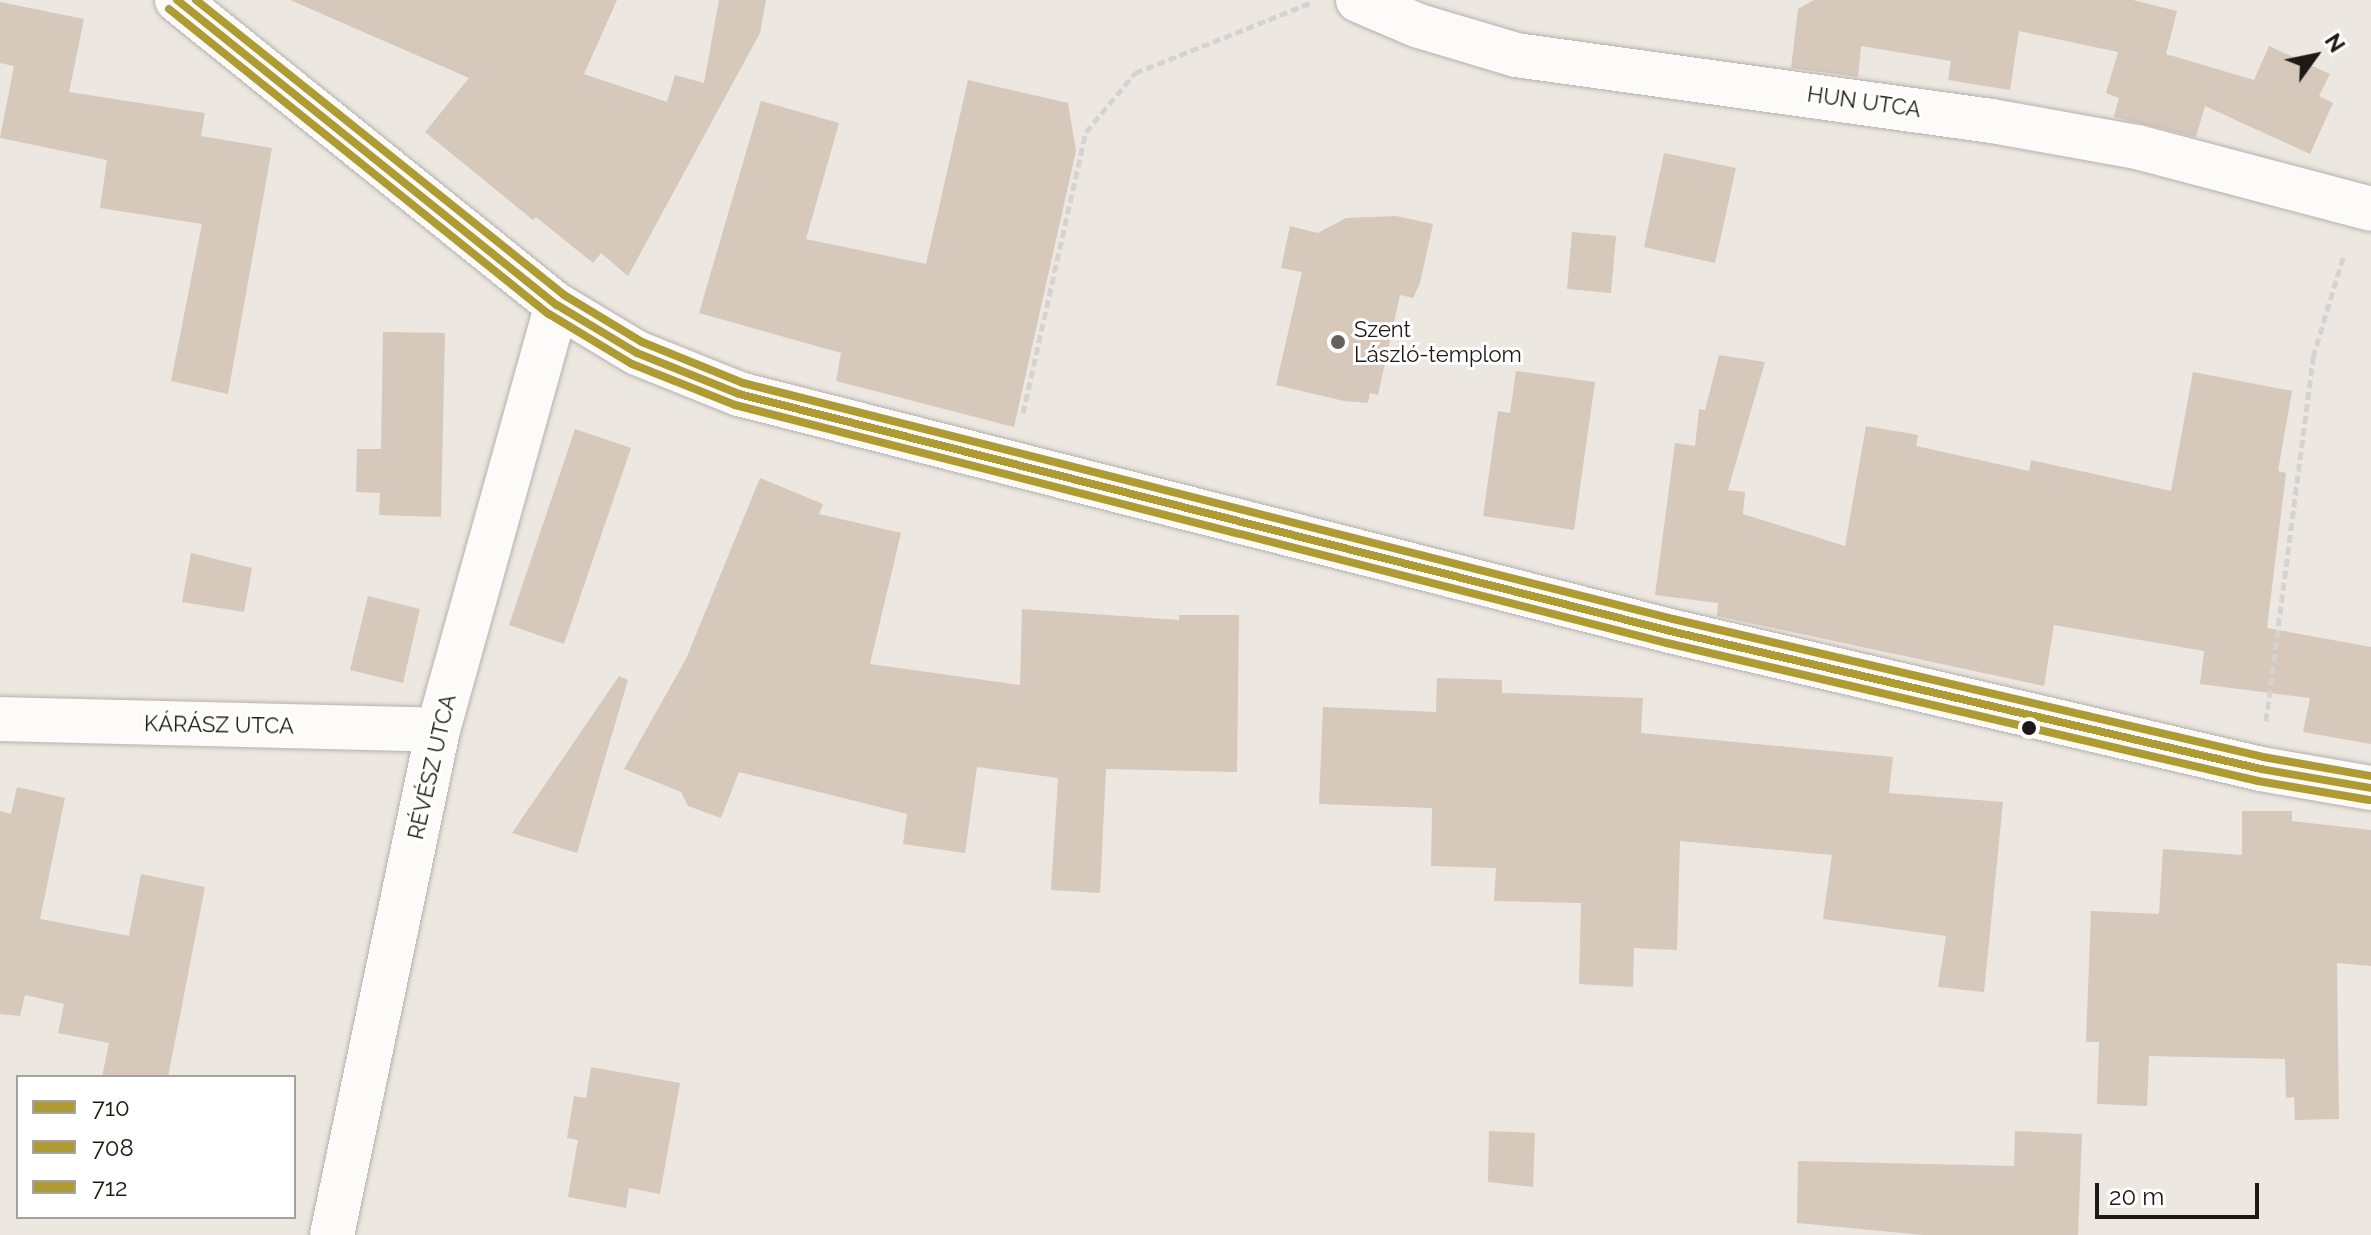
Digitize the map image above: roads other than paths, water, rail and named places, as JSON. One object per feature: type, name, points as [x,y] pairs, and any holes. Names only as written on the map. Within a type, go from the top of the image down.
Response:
[{"type":"street","points":[[177,0],[557,305],[637,353],[739,394],[1012,461],[1670,631],[2261,769],[2371,788]]},
{"type":"street","name":"HUN UTCA","points":[[1358,0],[1419,26],[1516,55],[1992,121],[2137,147],[2365,205]]},
{"type":"street","name":"RÉVÉSZ UTCA","points":[[332,1235],[438,730],[557,305]]},
{"type":"street","name":"KÁRÁSZ UTCA","points":[[0,719],[438,730]]},
{"type":"place","name":"Szent László-templom","points":[[1338,342]]}]
